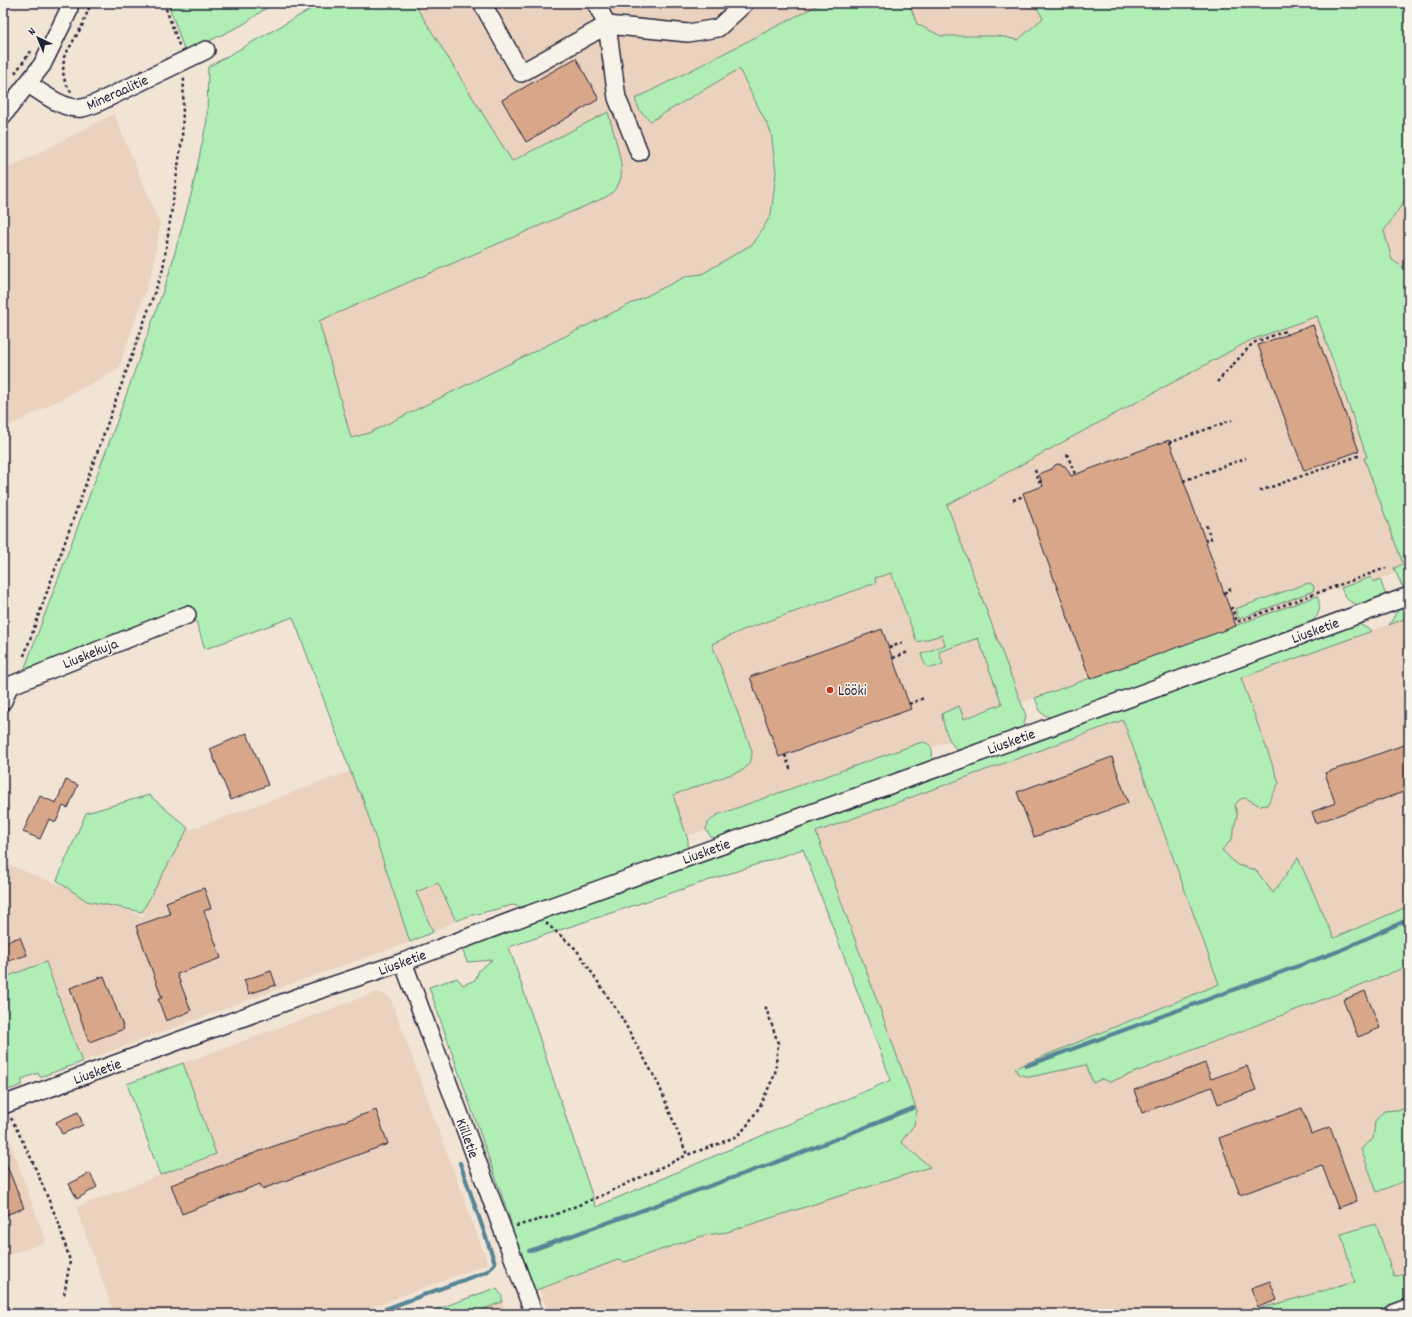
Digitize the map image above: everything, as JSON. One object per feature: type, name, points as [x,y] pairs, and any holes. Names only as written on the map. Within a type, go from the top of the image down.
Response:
[{"type":"street","points":[[3,115],[42,65],[68,12],[70,3]]},
{"type":"street","points":[[482,3],[521,73],[607,25],[688,33],[718,28],[745,3]]},
{"type":"street","points":[[596,3],[607,25],[617,98],[640,152]]},
{"type":"street","name":"Mineraalitie","points":[[28,84],[66,106],[81,108],[97,103],[206,50]]},
{"type":"street","name":"Liusketie","points":[[4,1105],[307,994],[403,962],[533,913],[940,767],[1409,596]]},
{"type":"street","name":"Liuskekuja","points":[[3,701],[9,686],[187,615]]},
{"type":"street","name":"Kiilletie","points":[[403,962],[534,1314]]},
{"type":"street","points":[[1392,1314],[1409,1308]]},
{"type":"path","points":[[81,108],[65,82],[63,72],[64,57],[82,26],[90,3]]},
{"type":"path","points":[[24,656],[163,269],[182,139],[185,61],[164,3]]},
{"type":"path","points":[[1217,382],[1253,343],[1285,331],[1286,335]]},
{"type":"path","points":[[1170,443],[1232,420]]},
{"type":"path","points":[[1067,454],[1074,474]]},
{"type":"path","points":[[1260,491],[1361,455]]},
{"type":"path","points":[[1183,481],[1246,458]]},
{"type":"path","points":[[1334,460],[1335,464]]},
{"type":"path","points":[[1035,470],[1038,482],[1042,482]]},
{"type":"path","points":[[1013,500],[1024,496]]},
{"type":"path","points":[[1205,541],[1211,539],[1206,526]]},
{"type":"path","points":[[1230,609],[1232,608],[1237,622],[1386,568]]},
{"type":"path","points":[[1224,593],[1230,590],[1228,585]]},
{"type":"path","points":[[889,648],[904,642]]},
{"type":"path","points":[[893,658],[908,652]]},
{"type":"path","points":[[909,704],[924,698]]},
{"type":"path","points":[[785,755],[791,771]]},
{"type":"path","points":[[533,913],[576,949],[620,1015],[658,1083],[687,1155]]},
{"type":"path","points":[[502,1230],[549,1217],[602,1196],[687,1155],[737,1136],[746,1127],[760,1106],[775,1074],[778,1043],[765,1006]]},
{"type":"path","points":[[4,1105],[31,1158],[59,1224],[70,1261],[64,1295]]},
{"type":"shaded area","points":[[414,3],[822,3],[635,99],[651,121],[739,69],[771,133],[776,173],[771,215],[754,243],[702,275],[687,276],[369,433],[351,438],[318,321],[613,193],[608,112],[512,161]]},
{"type":"shaded area","points":[[909,3],[1034,3],[1044,18],[1018,40],[999,36],[941,36],[916,24]]},
{"type":"shaded area","points":[[114,114],[160,224],[153,269],[118,370],[3,429],[3,171]]},
{"type":"shaded area","points":[[1409,194],[1409,271],[1392,260],[1384,231]]},
{"type":"shaded area","points":[[1317,316],[1367,457],[1365,459],[1403,564],[1394,568],[1396,573],[1373,582],[1370,577],[1020,703],[947,505],[1251,340]]},
{"type":"shaded area","points":[[891,573],[917,642],[942,634],[945,645],[925,665],[931,668],[939,653],[978,638],[1002,704],[963,719],[943,720],[950,741],[931,748],[930,746],[919,743],[717,815],[708,823],[706,830],[687,836],[673,795],[743,770],[750,761],[752,751],[712,644],[743,630],[876,583],[874,578]]},
{"type":"shaded area","points":[[1409,617],[1409,906],[1334,938],[1298,858],[1273,893],[1256,870],[1237,865],[1222,850],[1232,839],[1237,815],[1235,805],[1240,799],[1246,798],[1259,806],[1279,783],[1241,678]]},
{"type":"shaded area","points":[[1123,720],[1219,985],[1016,1068],[1030,1077],[1086,1065],[1102,1079],[1110,1082],[1409,966],[1409,1272],[1300,1314],[549,1314],[539,1288],[914,1153],[901,1142],[914,1125],[917,1111],[816,832]]},
{"type":"shaded area","points":[[351,771],[357,789],[361,794],[410,942],[302,980],[82,1062],[46,962],[3,978],[3,863],[147,918],[142,912],[186,831]]},
{"type":"shaded area","points":[[438,883],[456,921],[433,932],[416,892]]},
{"type":"shaded area","points":[[377,992],[390,997],[488,1264],[353,1314],[114,1314],[76,1207],[216,1154],[183,1063]]},
{"type":"shaded area","points":[[3,1127],[5,1127],[46,1242],[3,1257]]},
{"type":"shaded area","points":[[502,1302],[507,1314],[471,1314]]},
{"type":"green space","points":[[168,3],[273,3],[244,24],[187,52],[184,49]]},
{"type":"green space","points":[[322,3],[414,3],[512,161],[608,112],[621,163],[620,180],[613,191],[606,197],[319,321],[351,438],[369,433],[687,276],[702,274],[754,243],[771,215],[776,173],[771,132],[739,69],[651,121],[640,111],[635,99],[822,3],[909,3],[917,24],[941,36],[999,36],[1018,40],[1043,18],[1034,3],[1409,3],[1409,194],[1384,231],[1392,260],[1409,271],[1409,589],[1407,590],[1402,586],[1394,568],[1403,564],[1364,458],[1367,457],[1317,316],[1251,340],[947,505],[1026,716],[1023,728],[960,752],[956,749],[950,741],[946,731],[942,715],[943,713],[959,706],[964,719],[1002,704],[978,638],[939,652],[943,664],[931,668],[926,666],[921,654],[945,645],[942,635],[917,642],[891,573],[875,578],[876,583],[743,630],[712,644],[752,751],[752,757],[749,764],[743,770],[673,795],[688,840],[688,850],[530,909],[513,905],[469,916],[456,921],[438,883],[416,892],[433,932],[410,942],[361,794],[357,789],[293,617],[205,649],[191,606],[24,670],[112,435],[169,274],[192,191],[207,120],[208,67]]},
{"type":"green space","points":[[1371,577],[1373,582],[1380,579],[1386,596],[1361,606],[1347,599],[1341,588]]},
{"type":"green space","points":[[1308,583],[1312,584],[1314,587],[1313,591],[1239,619],[1235,609]]},
{"type":"green space","points":[[1317,596],[1320,605],[1318,613],[1314,620],[1306,626],[1051,718],[1041,713],[1035,698]]},
{"type":"green space","points":[[1409,606],[1409,617],[1389,625],[1398,610]]},
{"type":"green space","points":[[1359,624],[1372,631],[1241,678],[1279,783],[1267,805],[1260,806],[1246,798],[1240,799],[1235,805],[1237,815],[1232,839],[1222,850],[1237,865],[1256,870],[1273,893],[1298,858],[1334,938],[1409,906],[1409,966],[1110,1082],[1102,1079],[1093,1083],[1086,1065],[1030,1077],[1018,1074],[1015,1068],[1219,984],[1123,720],[816,832],[917,1111],[914,1125],[901,1142],[930,1167],[727,1232],[705,1235],[625,1262],[618,1260],[531,1292],[511,1237],[511,1222],[429,987],[457,978],[463,985],[475,980],[479,970],[492,960],[467,962],[462,949]],"holes":[[[803,849],[891,1080],[596,1207],[509,947]]]},
{"type":"green space","points":[[924,742],[930,745],[932,753],[931,762],[715,839],[711,837],[706,830],[708,823],[717,815]]},
{"type":"green space","points":[[149,795],[188,828],[142,912],[87,901],[57,880],[86,813]]},
{"type":"green space","points":[[46,962],[82,1062],[40,1077],[38,1073],[22,1079],[22,1085],[3,1092],[3,978]]},
{"type":"green space","points":[[183,1063],[216,1154],[160,1175],[127,1084]]},
{"type":"green space","points":[[1406,1109],[1409,1115],[1409,1155],[1405,1157],[1409,1167],[1409,1179],[1377,1192],[1361,1149],[1373,1139],[1375,1121],[1384,1111]]},
{"type":"green space","points":[[1376,1224],[1394,1277],[1409,1272],[1409,1300],[1369,1314],[1251,1314],[1262,1308],[1355,1282],[1341,1234]]},
{"type":"green space","points":[[497,1289],[502,1296],[502,1302],[471,1314],[424,1314],[490,1290]]},
{"type":"building","points":[[576,58],[599,99],[526,142],[502,100]]},
{"type":"building","points":[[1313,325],[1359,451],[1304,471],[1258,345]]},
{"type":"building","points":[[1169,440],[1236,626],[1090,679],[1023,493],[1043,486],[1039,474],[1052,469],[1055,465],[1058,464],[1065,466],[1071,476]]},
{"type":"building","name":"Lööki","points":[[882,629],[911,709],[779,757],[750,677]]},
{"type":"building","points":[[247,733],[268,785],[231,800],[210,749]]},
{"type":"building","points":[[1409,743],[1409,790],[1316,823],[1312,812],[1335,803],[1325,773]]},
{"type":"building","points":[[1112,757],[1128,803],[1034,837],[1017,792]]},
{"type":"building","points":[[66,780],[78,785],[68,808],[63,806],[56,822],[49,819],[40,839],[23,832],[40,796],[56,803]]},
{"type":"building","points":[[204,888],[211,908],[204,911],[221,958],[177,974],[191,1011],[166,1021],[158,999],[162,998],[136,926],[170,914],[166,902]]},
{"type":"building","points":[[20,937],[27,955],[3,963],[3,943]]},
{"type":"building","points":[[271,971],[276,985],[249,994],[244,980]]},
{"type":"building","points":[[104,976],[124,1029],[89,1042],[70,988]]},
{"type":"building","points":[[1365,991],[1380,1028],[1358,1037],[1343,1000]]},
{"type":"building","points":[[1205,1063],[1211,1079],[1247,1066],[1256,1090],[1218,1104],[1212,1087],[1142,1113],[1134,1090]]},
{"type":"building","points":[[1302,1108],[1311,1134],[1330,1127],[1357,1201],[1338,1208],[1322,1165],[1240,1195],[1219,1138]]},
{"type":"building","points":[[376,1110],[388,1144],[262,1189],[260,1184],[182,1214],[171,1185],[235,1160]]},
{"type":"building","points":[[78,1112],[83,1125],[62,1134],[56,1122]]},
{"type":"building","points":[[3,1156],[24,1208],[3,1216]]},
{"type":"building","points":[[90,1173],[97,1187],[77,1199],[69,1184]]},
{"type":"building","points":[[1270,1281],[1277,1300],[1258,1307],[1251,1288]]},
{"type":"waterway","points":[[1026,1066],[1339,951],[1409,919]]},
{"type":"waterway","points":[[529,1251],[796,1155],[913,1108]]},
{"type":"waterway","points":[[372,1314],[488,1271],[495,1263],[460,1163]]},
{"type":"place","name":"Lööki","points":[[830,690]]}]
